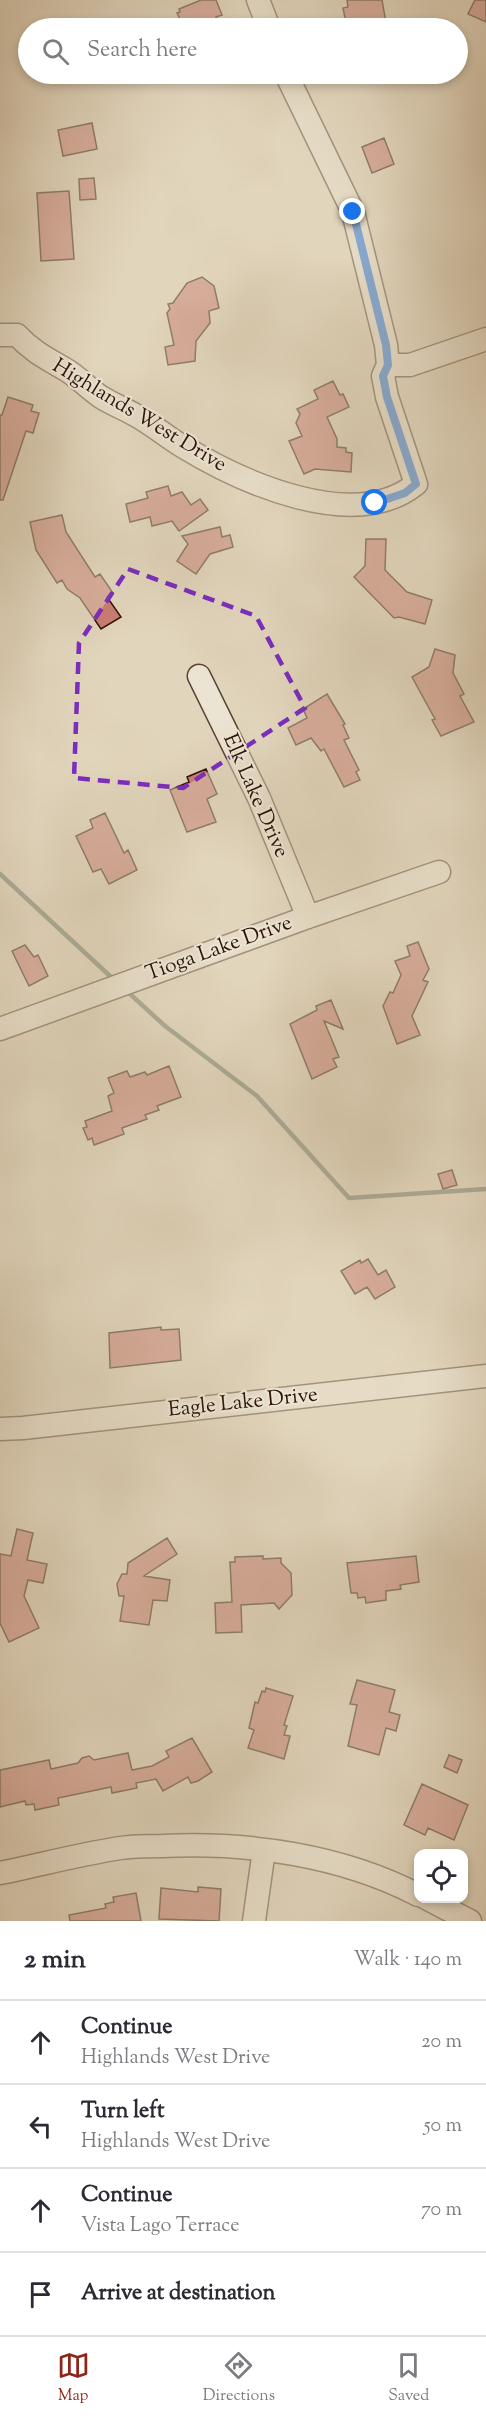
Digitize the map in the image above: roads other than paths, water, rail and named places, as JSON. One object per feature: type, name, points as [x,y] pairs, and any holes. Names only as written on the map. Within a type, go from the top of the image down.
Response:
[{"type":"street","points":[[258,0],[265,18]]},
{"type":"street","points":[[291,84],[353,212],[386,345],[385,370],[410,365],[486,339]]},
{"type":"street","name":"Highlands West Drive","points":[[0,335],[17,335],[32,351],[70,373],[101,397],[138,416],[183,446],[247,481],[318,503],[375,503],[405,493],[416,484],[387,397],[385,370]]},
{"type":"street","name":"Elk Lake Drive","points":[[199,676],[259,798],[308,917]]},
{"type":"street","name":"Tioga Lake Drive","points":[[0,1029],[439,872]]},
{"type":"street","name":"Eagle Lake Drive","points":[[0,1429],[486,1376]]},
{"type":"street","points":[[0,1873],[122,1847],[193,1844],[264,1850],[334,1862],[398,1884],[414,1893]]},
{"type":"street","points":[[254,1921],[264,1850]]},
{"type":"street","points":[[434,1903],[470,1921]]},
{"type":"waterway","points":[[0,874],[110,976]]},
{"type":"waterway","points":[[130,994],[165,1026],[257,1096],[349,1198],[486,1189]]}]
